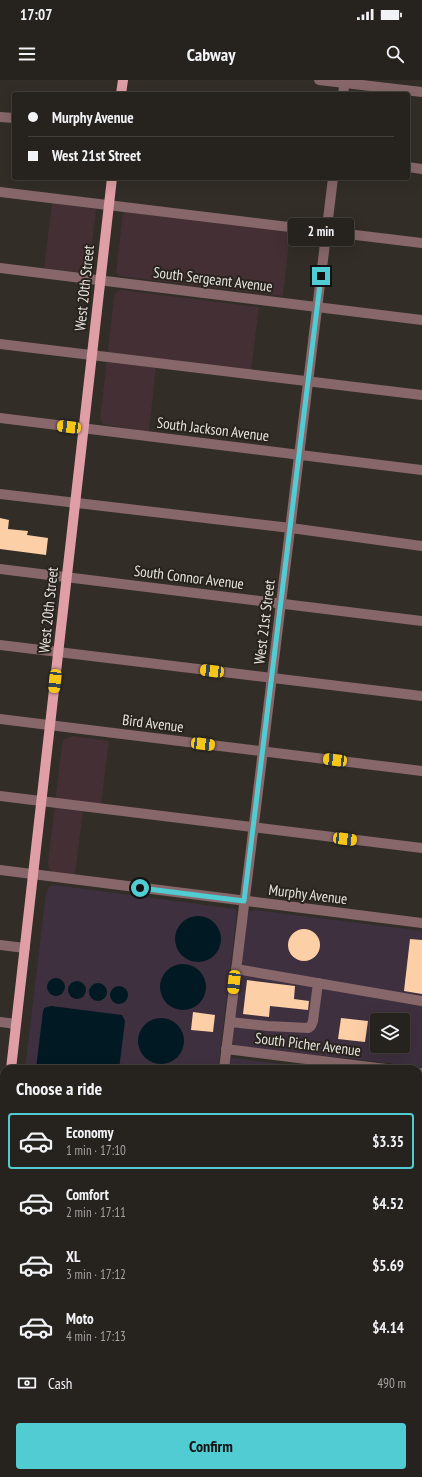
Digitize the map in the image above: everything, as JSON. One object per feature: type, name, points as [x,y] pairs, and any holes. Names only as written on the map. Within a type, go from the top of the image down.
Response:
[{"type":"main road","points":[[121,92],[123,80]]},
{"type":"main road","name":"West 20th Street","points":[[11,1065],[112,180]]},
{"type":"street","points":[[319,80],[422,92]]},
{"type":"street","points":[[343,92],[345,82]]},
{"type":"street","points":[[0,117],[12,118]]},
{"type":"street","points":[[410,167],[422,169]]},
{"type":"street","name":"West 21st Street","points":[[224,1065],[333,180]]},
{"type":"street","points":[[0,192],[422,243]]},
{"type":"street","name":"South Sergeant Avenue","points":[[0,268],[422,320]]},
{"type":"street","points":[[0,344],[422,395]]},
{"type":"street","name":"South Jackson Avenue","points":[[0,418],[422,470]]},
{"type":"street","points":[[0,494],[291,528],[422,546]]},
{"type":"street","name":"South Connor Avenue","points":[[0,569],[422,621]]},
{"type":"street","points":[[0,645],[422,696]]},
{"type":"street","name":"Bird Avenue","points":[[0,719],[422,771]]},
{"type":"street","points":[[0,796],[422,848]]},
{"type":"street","name":"Murphy Avenue","points":[[0,870],[422,923]]},
{"type":"street","points":[[0,945],[25,948]]},
{"type":"street","points":[[236,969],[422,1001]]},
{"type":"street","points":[[230,1022],[308,1028],[311,1026],[313,1021],[318,983]]},
{"type":"street","points":[[0,1022],[16,1024]]},
{"type":"street","name":"South Picher Avenue","points":[[226,1049],[354,1065]]},
{"type":"shaded area","points":[[52,203],[96,209],[89,268],[87,271],[79,272],[44,268]]},
{"type":"shaded area","points":[[124,205],[291,224],[283,296],[119,276],[116,272]]},
{"type":"shaded area","points":[[122,290],[259,307],[250,378],[156,366],[149,432],[103,424],[100,419],[114,296],[117,291]]},
{"type":"shaded area","points":[[73,736],[109,741],[100,812],[83,810],[75,874],[54,872],[49,869],[48,863],[62,744],[64,739]]},
{"type":"shaded area","points":[[54,885],[236,909],[237,913],[218,1065],[25,1065],[46,893],[49,887]]},
{"type":"shaded area","points":[[253,910],[422,931],[422,1065],[404,1065],[238,1046],[233,1044],[232,1039],[247,914]]},
{"type":"shaded area","points":[[231,1058],[234,1058],[291,1065],[229,1065]]},
{"type":"water","points":[[193,916],[203,916],[215,922],[220,930],[220,948],[215,956],[207,961],[193,962],[185,959],[178,952],[175,944],[175,934],[178,926],[185,919]]},
{"type":"water","points":[[188,964],[200,970],[205,978],[205,996],[200,1004],[192,1009],[178,1010],[166,1004],[161,996],[160,982],[166,970],[174,965]]},
{"type":"water","points":[[56,978],[62,981],[65,987],[62,993],[56,996],[50,993],[47,987],[50,981]]},
{"type":"water","points":[[77,981],[83,984],[86,990],[83,996],[77,999],[71,996],[68,990],[71,984]]},
{"type":"water","points":[[98,983],[104,986],[107,992],[104,998],[98,1001],[92,998],[89,992],[92,986]]},
{"type":"water","points":[[119,986],[125,989],[128,995],[125,1001],[119,1004],[113,1001],[110,995],[113,989]]},
{"type":"water","points":[[51,1006],[122,1015],[125,1021],[120,1065],[36,1065],[44,1008]]},
{"type":"water","points":[[156,1018],[166,1018],[178,1024],[183,1032],[183,1050],[178,1058],[170,1063],[156,1064],[148,1061],[141,1054],[138,1046],[138,1036],[141,1028],[148,1021]]},
{"type":"building","points":[[0,518],[9,520],[8,529],[28,531],[27,535],[48,538],[46,555],[0,549]]},
{"type":"building","points":[[301,929],[307,929],[317,936],[320,945],[319,951],[313,958],[307,961],[301,961],[291,954],[288,948],[288,942],[295,932]]},
{"type":"building","points":[[410,939],[422,940],[422,994],[404,991]]},
{"type":"building","points":[[247,980],[295,986],[294,999],[309,1001],[308,1010],[270,1006],[269,1017],[243,1014]]},
{"type":"building","points":[[193,1012],[215,1015],[213,1032],[191,1030]]},
{"type":"building","points":[[341,1018],[368,1021],[365,1042],[338,1039]]},
{"type":"route","points":[[140,888],[244,901],[282,604],[321,276]]}]
